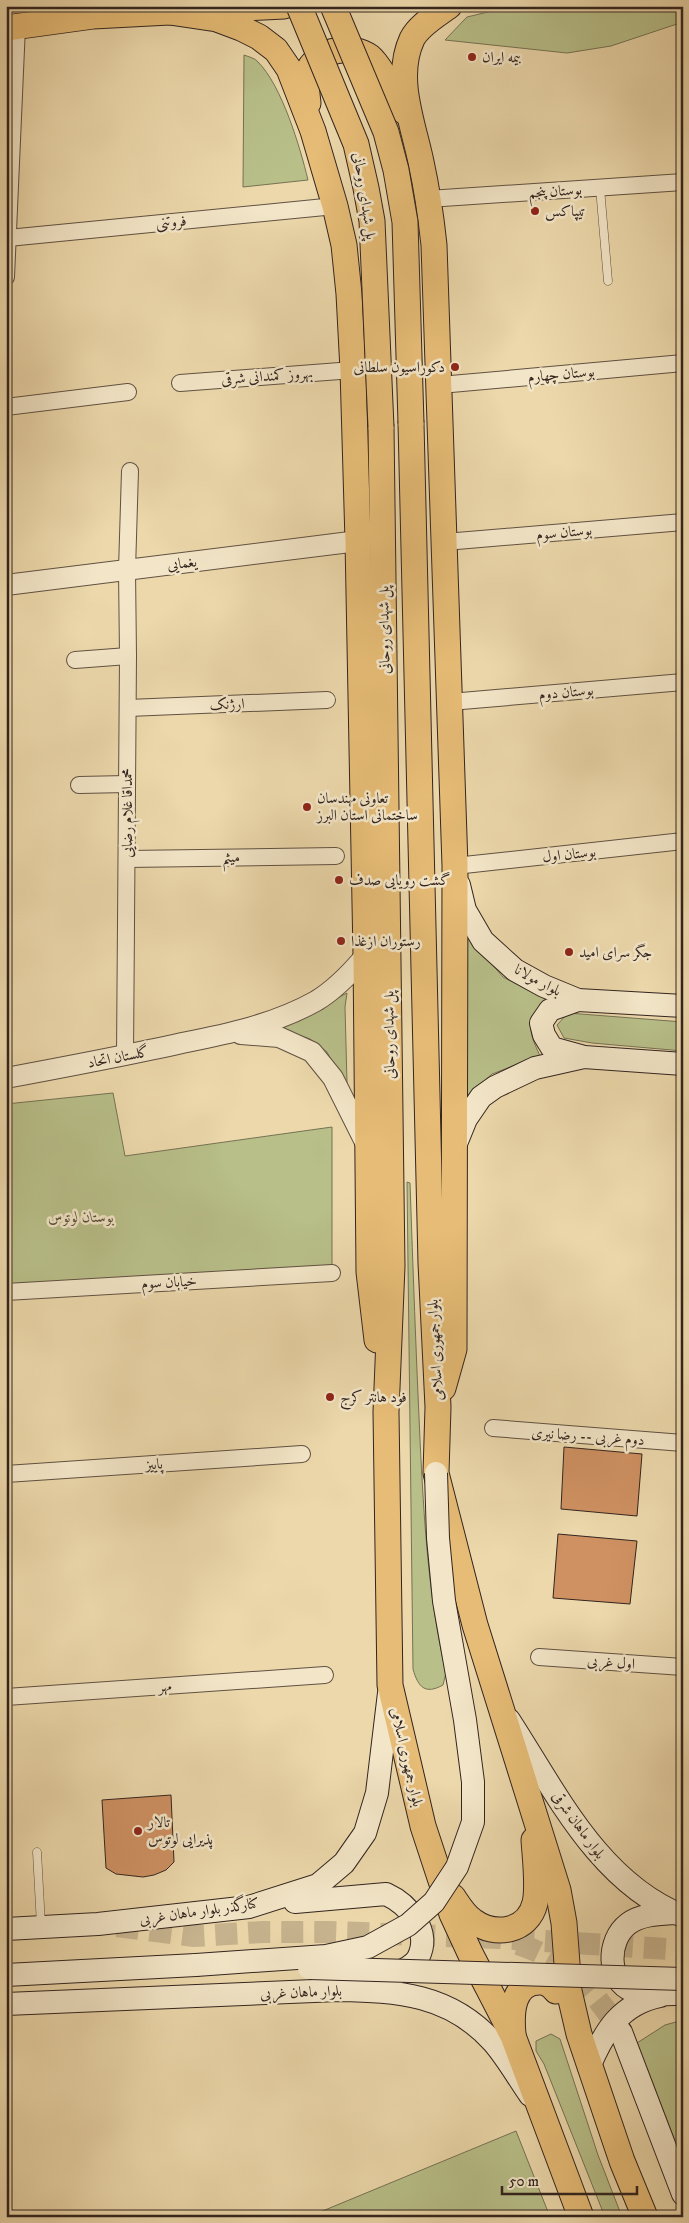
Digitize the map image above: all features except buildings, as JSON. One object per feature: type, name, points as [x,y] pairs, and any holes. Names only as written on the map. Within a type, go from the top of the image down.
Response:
[{"type":"main road","points":[[11,27],[93,16],[284,6]]},
{"type":"main road","name":"پل شهدای روحانی","points":[[298,6],[356,144],[372,221],[381,436],[392,1266]]},
{"type":"main road","name":"بلوار جمهوری اسلامی","points":[[333,6],[386,132],[396,170],[405,222],[431,1263],[438,1407],[436,1473],[475,1625],[549,1860],[564,1923],[569,1991],[579,2034],[589,2067],[645,2217]]},
{"type":"main road","points":[[438,1407],[454,1349],[455,866],[434,245],[421,161],[409,118],[405,76],[406,57],[413,37],[427,22],[449,6]]},
{"type":"main road","points":[[163,11],[217,19],[259,37],[276,50],[288,70],[313,131],[335,206],[344,245],[353,370],[358,541],[366,955],[369,1272],[386,1412]]},
{"type":"main road","points":[[313,131],[306,88],[308,70],[317,59],[330,53],[346,50],[358,50],[371,58],[409,118]]},
{"type":"main road","name":"بلوار مولانا","points":[[455,866],[465,910],[484,941],[515,970],[544,986],[578,1000],[683,1006]]},
{"type":"main road","points":[[578,1000],[550,1010],[541,1023],[544,1035],[552,1048],[584,1057],[683,1064]]},
{"type":"main road","points":[[453,1152],[466,1119],[482,1098],[495,1087],[535,1068],[584,1057]]},
{"type":"main road","name":"بلوار جمهوری اسلامی","points":[[392,1266],[386,1412],[390,1685],[423,1826],[452,1914],[513,2036],[581,2217]]},
{"type":"main road","points":[[6,1975],[326,1956],[368,1947],[408,1925],[434,1902],[457,1867],[472,1822],[473,1782],[465,1720],[444,1601],[438,1538],[436,1473]]},
{"type":"main road","name":"کنارگذر بلوار ماهان غربی","points":[[6,1929],[98,1924],[249,1907],[318,1886],[344,1863],[366,1833],[377,1794],[390,1685]]},
{"type":"main road","name":"بلوار ماهان شرقی","points":[[502,1708],[588,1842],[626,1880],[679,1914]]},
{"type":"main road","points":[[423,1826],[451,1893],[461,1910],[473,1921],[490,1930],[511,1930],[527,1921],[535,1903],[533,1811]]},
{"type":"main road","points":[[249,1907],[386,1894],[399,1900],[409,1910],[421,1932],[421,1946],[418,1959],[408,1968],[383,1979],[338,1990]]},
{"type":"main road","points":[[679,1914],[646,1916],[629,1923],[617,1935],[612,1951],[613,1966],[621,1983],[632,1991],[647,1994],[680,1989]]},
{"type":"main road","points":[[196,1965],[680,1989]]},
{"type":"main road","points":[[513,2036],[512,2011],[514,2001],[520,1990],[531,1982],[544,1982],[554,1988],[564,2003],[579,2034]]},
{"type":"main road","points":[[589,2067],[606,2032],[622,2013],[639,2001],[680,1989]]},
{"type":"main road","name":"بلوار ماهان غربی","points":[[6,2004],[338,1990],[389,1990],[422,1997],[464,2019],[492,2042],[543,2116]]},
{"type":"main road","points":[[621,2032],[683,2194]]},
{"type":"street","points":[[6,277],[11,27]]},
{"type":"street","name":"بوستان پنجم","points":[[428,199],[683,182]]},
{"type":"street","name":"فروتنی","points":[[8,238],[335,206]]},
{"type":"street","name":"بوستان چهارم","points":[[440,385],[683,363]]},
{"type":"street","name":"بهروز کمندانی شرقی","points":[[180,383],[353,370]]},
{"type":"street","points":[[6,407],[128,392]]},
{"type":"street","name":"محمداقا غلام رضایی","points":[[125,1056],[128,708],[127,570],[130,471]]},
{"type":"street","name":"بوستان سوم","points":[[445,542],[683,522]]},
{"type":"street","name":"یغمایی","points":[[6,586],[358,541]]},
{"type":"street","points":[[75,660],[128,656]]},
{"type":"street","name":"بوستان دوم","points":[[450,702],[683,682]]},
{"type":"street","name":"ارژنک","points":[[128,708],[327,700]]},
{"type":"street","points":[[79,786],[127,784]]},
{"type":"street","name":"بوستان اول","points":[[455,866],[683,841]]},
{"type":"street","name":"میثم","points":[[126,859],[336,856]]},
{"type":"street","points":[[229,1033],[275,1020],[316,1001],[345,980],[366,955]]},
{"type":"street","points":[[229,1033],[279,1037],[312,1052],[333,1078],[368,1147]]},
{"type":"street","name":"گلستان اتحاد","points":[[6,1078],[125,1056],[229,1033]]},
{"type":"street","name":"خیابان سوم","points":[[6,1292],[332,1273]]},
{"type":"street","name":"دوم غربی -- رضا نیری","points":[[493,1428],[683,1443]]},
{"type":"street","name":"پاییز","points":[[6,1474],[302,1454]]},
{"type":"street","name":"اول غربی","points":[[538,1657],[683,1667]]},
{"type":"street","name":"مهر","points":[[6,1697],[325,1675]]},
{"type":"lane","points":[[600,188],[608,281]]},
{"type":"lane","points":[[37,1852],[41,1926]]},
{"type":"green space","points":[[513,6],[683,6],[683,22],[611,46],[567,53],[445,40],[467,17]]},
{"type":"green space","points":[[244,55],[257,61],[275,86],[295,134],[308,180],[243,187]]},
{"type":"green space","points":[[460,927],[503,977],[547,1000],[531,1027],[533,1039],[540,1056],[492,1074],[460,1103]]},
{"type":"green space","points":[[347,993],[345,1007],[347,1083],[344,1084],[327,1052],[310,1039],[282,1029],[283,1026]]},
{"type":"green space","points":[[568,1013],[683,1022],[683,1051],[592,1043],[564,1038],[557,1025]]},
{"type":"green space","name":"بوستان لوتوس","points":[[113,1093],[125,1156],[332,1127],[332,1273],[6,1297],[6,1104]]},
{"type":"green space","points":[[407,1182],[410,1183],[425,1528],[435,1616],[446,1673],[443,1685],[431,1689],[423,1688],[420,1685],[413,1669]]},
{"type":"green space","points":[[683,2020],[683,2162],[637,2043],[665,2025]]},
{"type":"green space","points":[[551,2034],[560,2039],[598,2155],[622,2217],[605,2217],[544,2064],[536,2051],[536,2041]]},
{"type":"green space","points":[[516,2131],[550,2217],[308,2217]]},
{"type":"tunnel","points":[[117,1926],[194,1936],[263,1932],[331,1932],[499,1938],[683,1950]]},
{"type":"tunnel","points":[[518,1944],[536,1951],[566,1968],[590,1990],[621,2032]]},
{"type":"place","name":"بیمه ایران","points":[[472,57]]},
{"type":"place","name":"تیپاکس","points":[[535,211]]},
{"type":"place","name":"دکوراسیون سلطانی","points":[[455,367]]},
{"type":"place","name":"تعاونی مهندسان ساختمانی استان البرز","points":[[307,807]]},
{"type":"place","name":"گشت رویایی صدف","points":[[339,880]]},
{"type":"place","name":"رستوران ازغذا","points":[[341,941]]},
{"type":"place","name":"جگر سرای امید","points":[[569,952]]},
{"type":"place","name":"فود هانتر کرج","points":[[330,1397]]},
{"type":"place","name":"تالار پذیرایی لوتوس","points":[[138,1831]]}]
